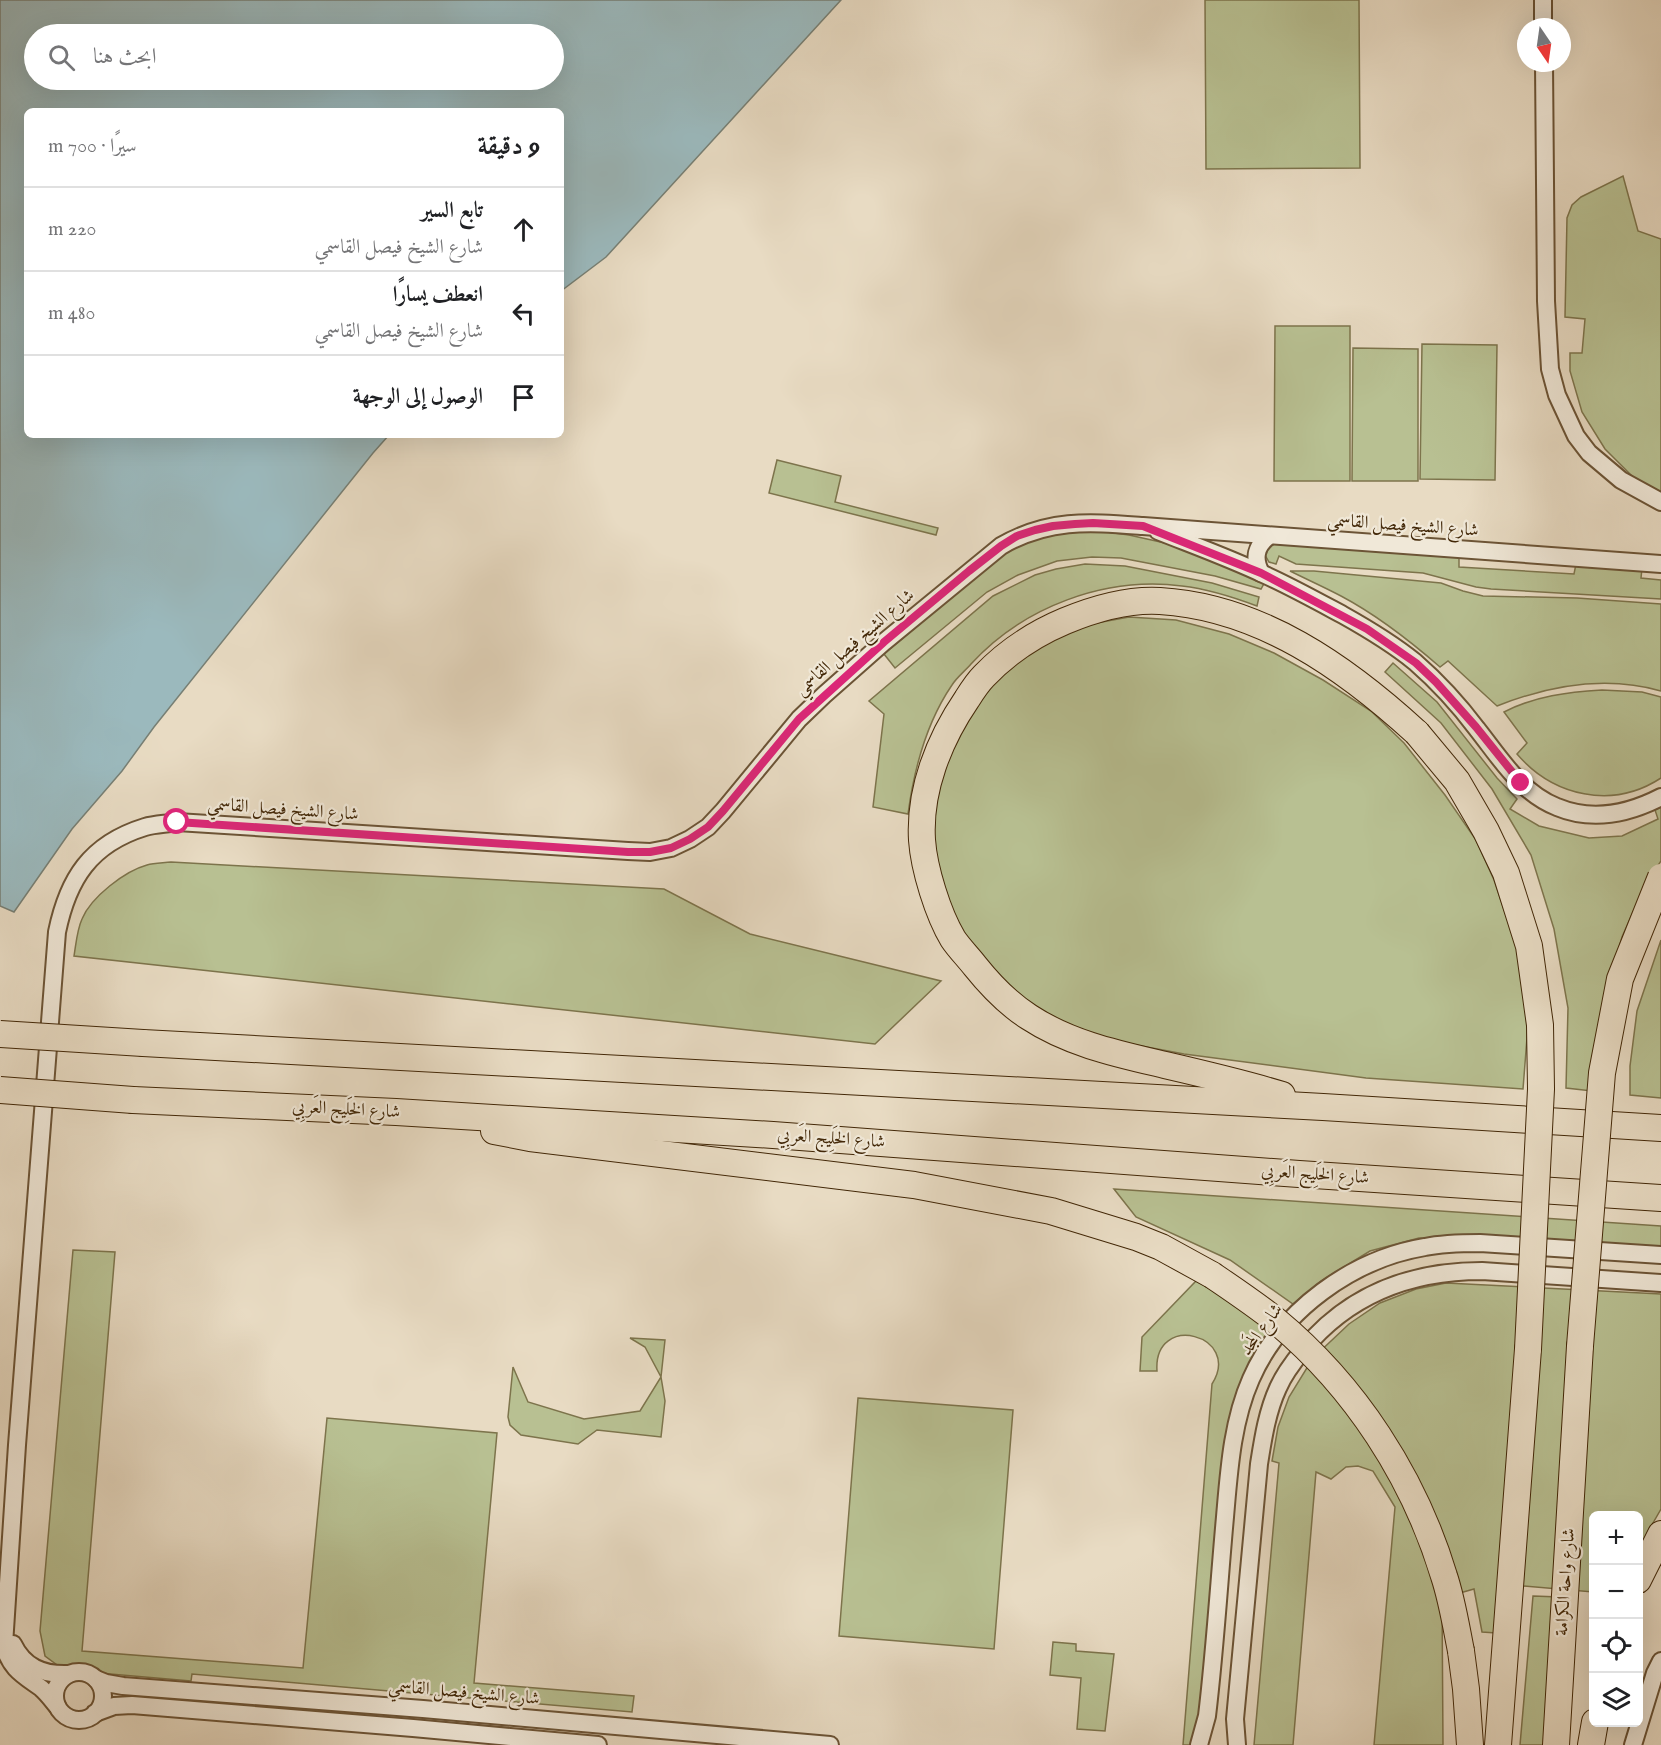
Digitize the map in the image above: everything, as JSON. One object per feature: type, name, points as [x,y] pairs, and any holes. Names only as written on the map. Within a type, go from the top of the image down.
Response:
[{"type":"highway","points":[[1323,1107],[1248,1085],[1073,1041],[1029,1017],[995,991],[953,939],[937,902],[925,862],[922,841],[922,815],[935,760],[956,714],[982,677],[1011,651],[1043,630],[1089,611],[1109,606],[1156,601],[1183,603],[1235,615],[1288,638],[1336,666],[1381,700],[1417,733],[1457,781],[1486,831],[1506,873],[1529,946],[1540,1025],[1541,1089],[1528,1349],[1498,1745]]},
{"type":"highway","name":"شارع واحة الكرامة","points":[[1556,1745],[1580,1346],[1602,1073],[1620,979],[1661,877]]},
{"type":"highway","points":[[0,1034],[1323,1107],[1661,1128]]},
{"type":"highway","name":"شارع الخَلِيج العَربِي","points":[[0,1090],[133,1100],[396,1112],[772,1135],[1661,1198]]},
{"type":"highway","points":[[396,1112],[530,1138],[914,1185],[1051,1211],[1144,1240],[1212,1275],[1251,1302],[1304,1346],[1344,1389],[1379,1436],[1399,1469],[1432,1539],[1449,1594],[1461,1651],[1470,1745]]},
{"type":"highway","points":[[1643,1570],[1661,1534]]},
{"type":"highway","points":[[1591,1745],[1594,1727]]},
{"type":"street","points":[[1543,0],[1543,18]]},
{"type":"street","points":[[1544,72],[1546,301],[1550,369],[1557,395],[1576,436],[1589,453],[1621,480],[1661,502]]},
{"type":"street","name":"شارع الشيخ فيصل القاسمي","points":[[57,1706],[45,1692],[23,1676],[12,1664],[4,1645],[17,1445],[57,932],[62,907],[74,879],[94,855],[118,837],[147,826],[177,822],[628,852],[650,852],[671,848],[708,827],[799,719],[884,642],[1001,546],[1017,536],[1053,526],[1093,523],[1143,526],[1661,564]]},
{"type":"street","name":"شارع الشيخ فيصل القاسمي","points":[[1143,526],[1261,573],[1367,629],[1416,663],[1451,698],[1521,783],[1538,797],[1557,807],[1577,814],[1599,816],[1621,814],[1661,797]]},
{"type":"street","points":[[1261,573],[1256,560],[1256,552],[1259,545],[1269,536]]},
{"type":"street","name":"شارع المَجد","points":[[1199,1745],[1207,1716],[1231,1458],[1236,1428],[1251,1379],[1273,1341],[1300,1310],[1345,1276],[1396,1254],[1424,1247],[1452,1243],[1480,1243],[1661,1255]]},
{"type":"street","points":[[1237,1745],[1235,1719],[1263,1438],[1278,1388],[1288,1370],[1317,1334],[1334,1318],[1372,1294],[1393,1285],[1437,1273],[1482,1271],[1661,1283]]},
{"type":"street","points":[[5,1633],[17,1652],[34,1669],[50,1674],[83,1672],[96,1679],[102,1692],[100,1707],[95,1713]]},
{"type":"street","points":[[1633,1745],[1655,1673],[1661,1661]]},
{"type":"street","points":[[68,1674],[62,1679],[55,1692],[57,1706],[68,1717],[75,1719],[82,1719],[114,1706],[132,1705],[598,1745]]},
{"type":"street","name":"شارع الشيخ فيصل القاسمي","points":[[96,1679],[123,1686],[423,1709],[830,1745]]},
{"type":"green space","points":[[1205,0],[1359,0],[1360,168],[1206,169]]},
{"type":"green space","points":[[1623,176],[1638,231],[1661,239],[1661,492],[1633,477],[1605,449],[1582,412],[1570,371],[1570,353],[1582,353],[1585,319],[1565,317],[1567,218],[1572,205],[1581,197]]},
{"type":"green space","points":[[1275,326],[1350,326],[1350,481],[1274,481]]},
{"type":"green space","points":[[1422,344],[1497,345],[1495,480],[1420,479]]},
{"type":"green space","points":[[1353,348],[1418,349],[1418,481],[1352,481]]},
{"type":"green space","points":[[777,460],[841,476],[835,502],[938,528],[936,535],[769,493]]},
{"type":"green space","points":[[1091,530],[1129,535],[1174,545],[1266,580],[1261,589],[1215,576],[1121,558],[1092,557],[1057,561],[1018,575],[987,592],[895,668],[884,654],[1002,555],[1030,540],[1060,532]]},
{"type":"green space","points":[[1277,543],[1459,556],[1459,567],[1574,574],[1576,564],[1642,568],[1641,578],[1661,580],[1661,599],[1491,589],[1423,573],[1296,564],[1279,556],[1276,564],[1269,562],[1265,555],[1270,546]]},
{"type":"green space","points":[[1085,564],[1125,566],[1212,583],[1259,597],[1257,606],[1192,587],[1153,584],[1095,591],[1040,612],[1015,626],[992,644],[952,685],[935,715],[922,747],[908,814],[873,807],[884,714],[869,701],[993,596],[1035,575]]},
{"type":"green space","points":[[1290,571],[1314,571],[1441,583],[1483,596],[1577,598],[1661,604],[1661,691],[1640,686],[1598,683],[1557,688],[1497,706],[1448,661],[1440,667],[1367,611]]},
{"type":"green space","points":[[1129,617],[1176,620],[1229,634],[1274,653],[1323,680],[1371,711],[1404,743],[1445,795],[1476,840],[1494,880],[1517,948],[1528,1025],[1523,1089],[1366,1078],[1184,1054],[1083,1035],[989,982],[939,897],[929,824],[943,755],[991,680],[1051,638],[1091,624]]},
{"type":"green space","points":[[1393,663],[1437,702],[1497,778],[1517,799],[1510,809],[1539,826],[1589,838],[1622,836],[1658,819],[1655,810],[1661,807],[1661,861],[1645,885],[1622,937],[1609,983],[1592,1091],[1566,1088],[1568,1008],[1554,929],[1531,855],[1492,789],[1441,723],[1385,672]]},
{"type":"green space","points":[[1602,690],[1642,692],[1661,697],[1661,778],[1642,788],[1623,794],[1603,796],[1584,794],[1548,780],[1517,754],[1527,743],[1504,712],[1528,702],[1552,696]]},
{"type":"green space","points":[[171,862],[664,889],[750,934],[941,981],[875,1044],[74,956],[82,919],[101,894],[119,879],[138,868]]},
{"type":"green space","points":[[1661,940],[1661,1098],[1630,1095],[1630,1066],[1637,1011]]},
{"type":"green space","points":[[1114,1189],[1661,1226],[1661,1250],[1484,1236],[1419,1238],[1370,1251],[1321,1281],[1293,1304],[1230,1260],[1136,1217]]},
{"type":"green space","points":[[73,1250],[115,1252],[82,1651],[303,1668],[327,1418],[497,1433],[474,1683],[634,1696],[632,1712],[192,1674],[191,1681],[64,1670],[45,1656],[40,1631]]},
{"type":"green space","points":[[1196,1281],[1222,1294],[1273,1328],[1233,1408],[1202,1722],[1193,1745],[1183,1745],[1212,1384],[1218,1367],[1216,1353],[1207,1343],[1195,1337],[1181,1336],[1168,1341],[1159,1352],[1157,1371],[1140,1371],[1142,1337]]},
{"type":"green space","points":[[1446,1283],[1661,1294],[1661,1509],[1643,1548],[1643,1511],[1589,1511],[1589,1592],[1501,1584],[1496,1633],[1482,1632],[1474,1589],[1442,1598],[1443,1745],[1374,1745],[1395,1507],[1373,1471],[1358,1466],[1346,1467],[1331,1479],[1316,1472],[1293,1745],[1254,1745],[1279,1463],[1272,1461],[1278,1427],[1289,1397],[1313,1358],[1349,1324],[1380,1303],[1416,1289]]},
{"type":"green space","points":[[630,1338],[665,1340],[661,1377],[645,1347]]},
{"type":"green space","points":[[513,1367],[528,1402],[584,1419],[640,1411],[661,1377],[665,1401],[661,1437],[597,1430],[578,1444],[521,1435],[510,1425],[508,1417]]},
{"type":"green space","points":[[858,1398],[1013,1410],[994,1649],[839,1636]]},
{"type":"green space","points":[[1533,1596],[1559,1597],[1553,1745],[1520,1745]]},
{"type":"green space","points":[[1053,1642],[1076,1644],[1076,1651],[1114,1654],[1105,1731],[1077,1729],[1081,1678],[1050,1675]]},
{"type":"water","points":[[0,0],[841,0],[606,257],[564,289],[564,108],[24,108],[24,438],[386,438],[154,727],[122,771],[72,829],[14,912],[0,906]]},
{"type":"route","points":[[177,822],[628,852],[650,852],[671,848],[708,827],[799,719],[884,642],[986,557],[1017,536],[1035,530],[1053,526],[1093,523],[1143,526],[1261,573],[1367,629],[1416,663],[1436,682],[1521,783]]}]
